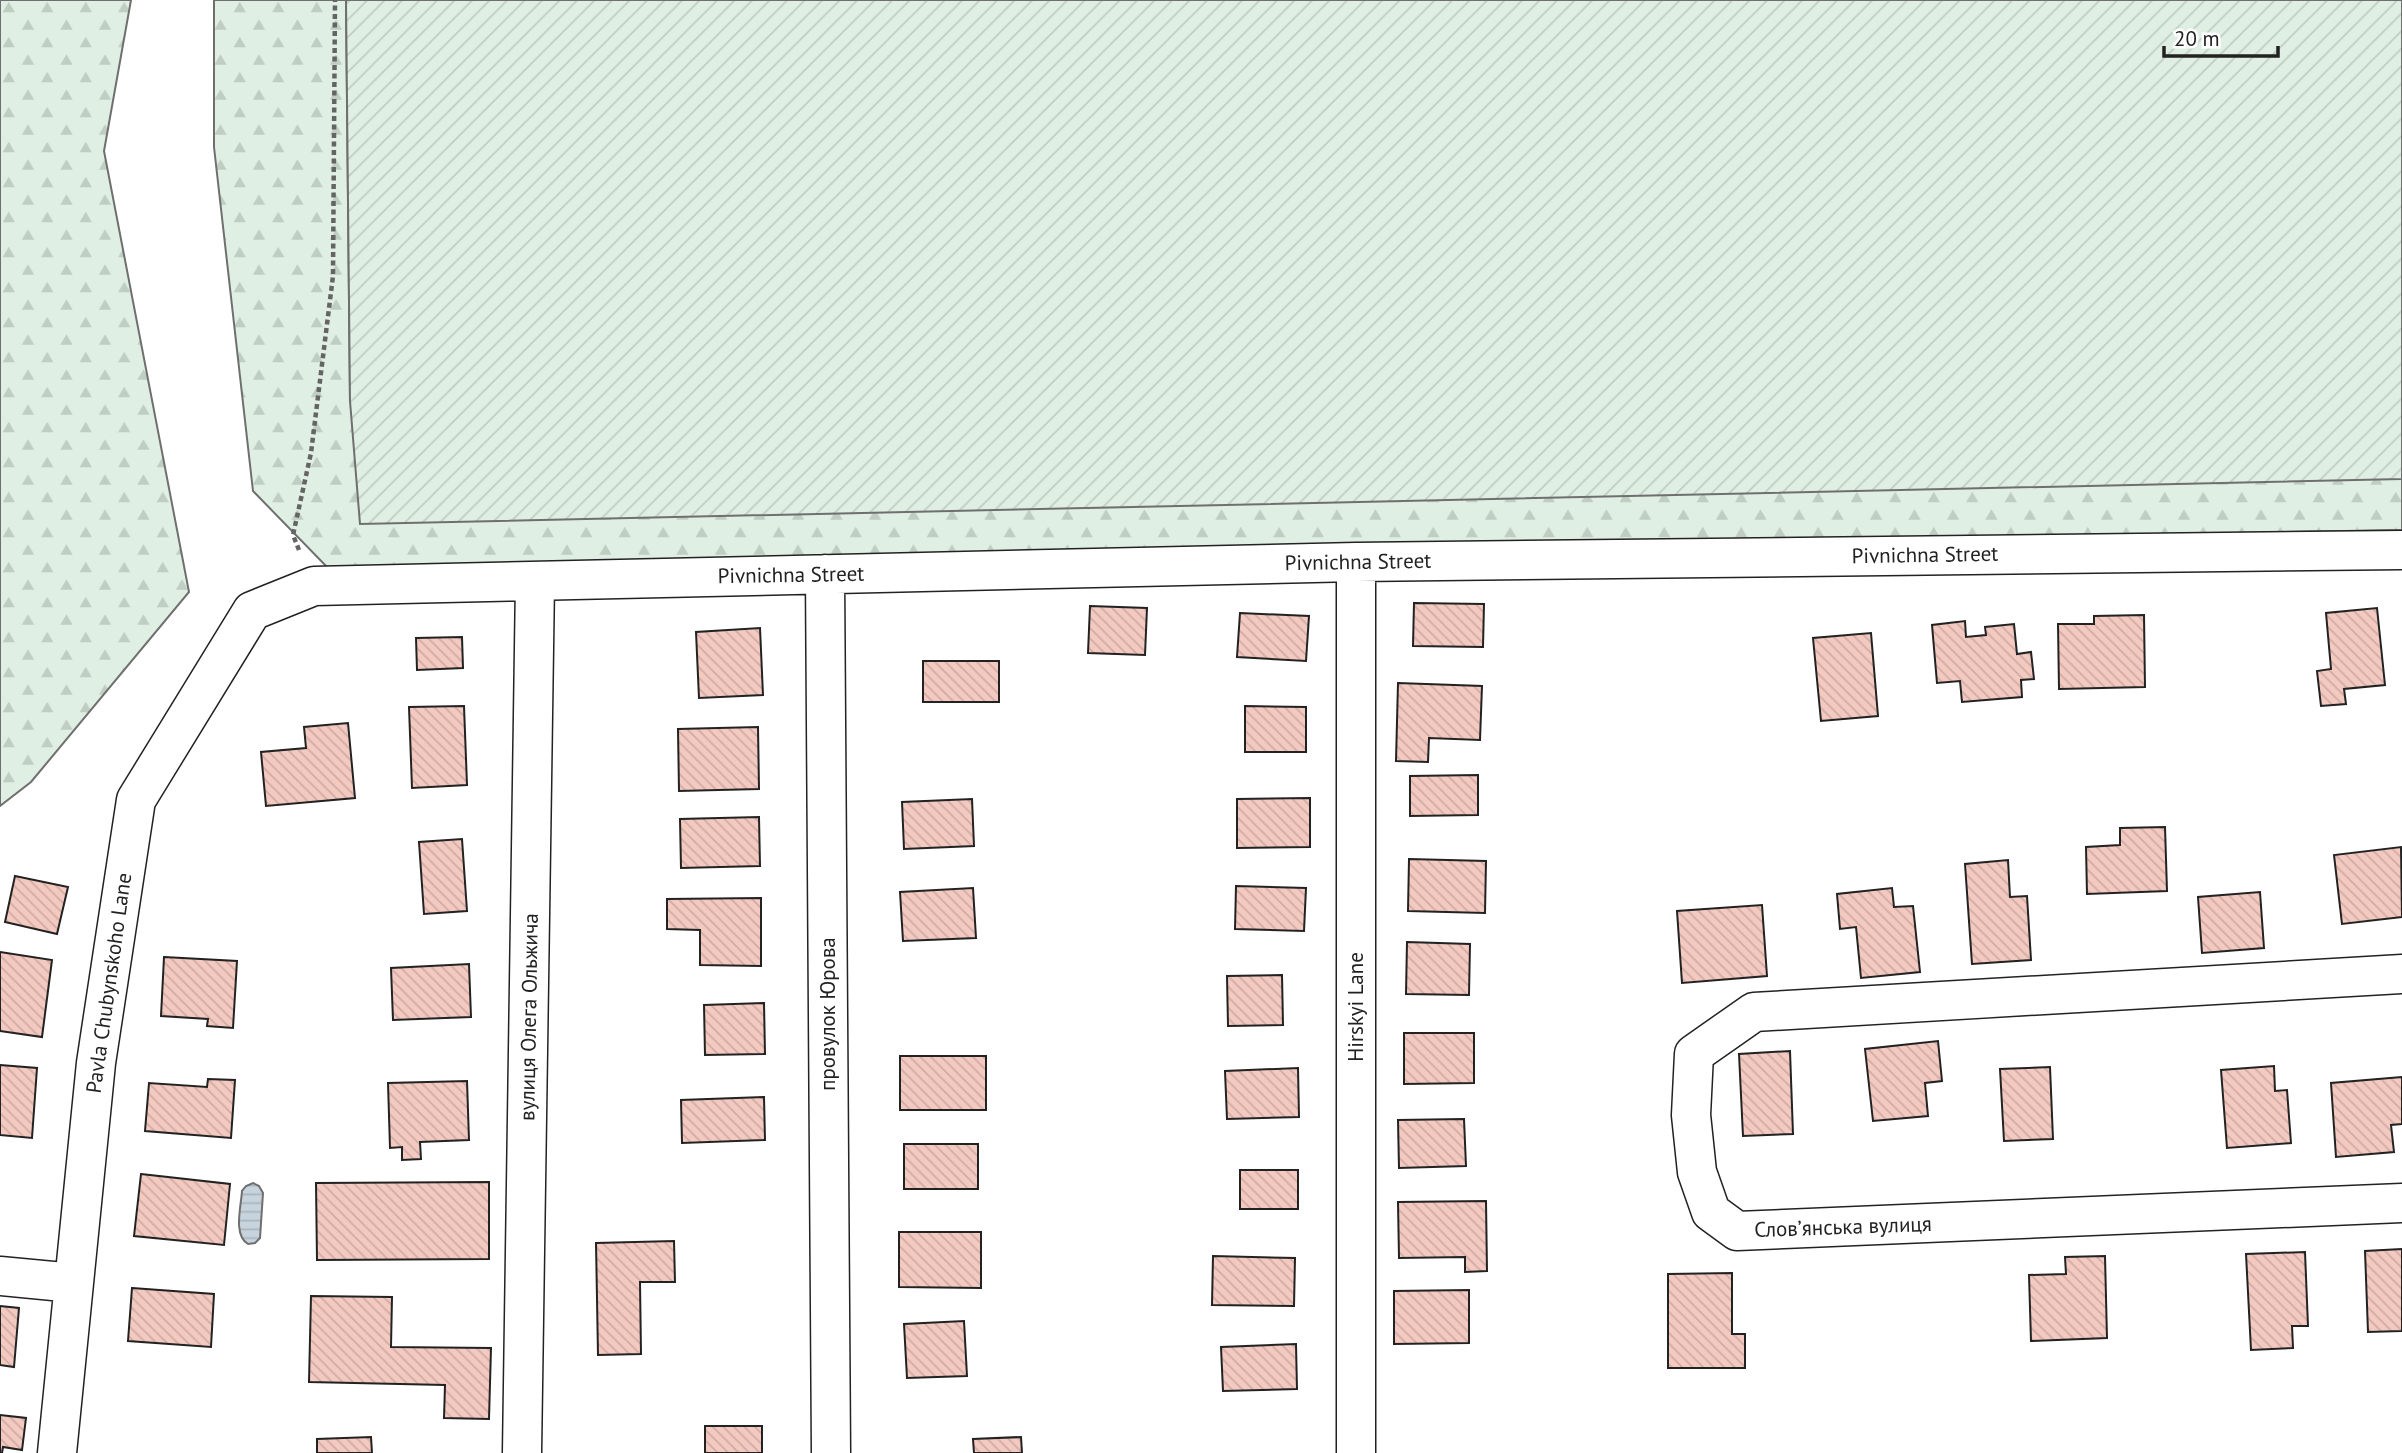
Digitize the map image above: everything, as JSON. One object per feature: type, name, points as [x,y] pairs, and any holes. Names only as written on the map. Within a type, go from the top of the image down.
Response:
[{"type":"street","name":"Pivnichna Street","points":[[314,586],[1356,562],[2402,550]]},
{"type":"street","name":"Hirskyi Lane","points":[[1356,562],[1356,1453]]},
{"type":"street","name":"провулок Юрова","points":[[825,575],[831,1453]]},
{"type":"street","name":"вулиця Олега Ольжича","points":[[523,1453],[535,581]]},
{"type":"street","name":"Pavla Chubynskoho Lane","points":[[57,1453],[96,1063],[136,800],[252,611],[314,586]]},
{"type":"street","name":"Словʼянська вулиця","points":[[2402,974],[1754,1012],[1694,1054],[1691,1115],[1697,1172],[1711,1212],[1737,1231],[2402,1203]]},
{"type":"street","points":[[0,1276],[74,1283]]},
{"type":"path","points":[[314,586],[293,534],[311,453],[333,276],[335,0]]},
{"type":"green space","points":[[0,0],[131,0],[104,151],[189,592],[31,782],[0,806]]},
{"type":"green space","points":[[214,0],[346,0],[350,401],[2402,479],[2402,530],[327,567],[253,491],[214,147]]},
{"type":"green space","points":[[346,0],[2402,0],[2402,479],[360,524],[350,401]]},
{"type":"shaded area","points":[[253,1183],[259,1186],[263,1193],[260,1238],[255,1243],[248,1244],[243,1240],[239,1227],[240,1212],[242,1191]]},
{"type":"building","points":[[1414,603],[1484,604],[1483,647],[1413,646]]},
{"type":"building","points":[[1090,606],[1147,608],[1145,655],[1088,653]]},
{"type":"building","points":[[2377,608],[2385,685],[2344,689],[2346,704],[2321,706],[2317,671],[2331,669],[2326,613]]},
{"type":"building","points":[[1240,613],[1309,616],[1306,661],[1237,657]]},
{"type":"building","points":[[2144,615],[2145,687],[2059,689],[2058,624],[2094,624],[2094,616]]},
{"type":"building","points":[[1965,621],[1966,637],[1986,635],[1985,627],[2014,624],[2017,654],[2031,652],[2034,679],[2021,680],[2022,697],[1962,702],[1960,681],[1937,683],[1932,625]]},
{"type":"building","points":[[760,628],[763,695],[699,698],[696,632]]},
{"type":"building","points":[[1871,633],[1878,716],[1821,721],[1813,638]]},
{"type":"building","points":[[462,637],[463,668],[417,670],[416,638]]},
{"type":"building","points":[[923,661],[999,661],[999,702],[923,702]]},
{"type":"building","points":[[1398,683],[1482,686],[1480,740],[1429,738],[1428,762],[1396,761]]},
{"type":"building","points":[[464,706],[467,785],[412,788],[409,707]]},
{"type":"building","points":[[1245,706],[1306,707],[1306,752],[1245,752]]},
{"type":"building","points":[[348,723],[355,798],[266,806],[261,752],[306,748],[304,727]]},
{"type":"building","points":[[758,727],[759,789],[679,791],[678,729]]},
{"type":"building","points":[[1478,775],[1478,815],[1410,816],[1410,776]]},
{"type":"building","points":[[1310,798],[1310,847],[1237,848],[1237,799]]},
{"type":"building","points":[[972,799],[974,846],[904,849],[902,802]]},
{"type":"building","points":[[759,817],[760,866],[681,868],[680,819]]},
{"type":"building","points":[[2165,827],[2167,891],[2087,894],[2086,847],[2120,845],[2120,828]]},
{"type":"building","points":[[462,839],[467,911],[424,914],[419,842]]},
{"type":"building","points":[[2401,847],[2402,917],[2342,924],[2334,855]]},
{"type":"building","points":[[1409,859],[1486,861],[1485,913],[1408,911]]},
{"type":"building","points":[[2008,860],[2010,897],[2027,896],[2031,960],[1972,964],[1965,864]]},
{"type":"building","points":[[15,876],[68,887],[57,934],[5,922]]},
{"type":"building","points":[[1236,886],[1306,888],[1304,931],[1235,929]]},
{"type":"building","points":[[973,888],[976,938],[903,941],[900,892]]},
{"type":"building","points":[[1892,888],[1894,907],[1913,906],[1920,972],[1861,978],[1856,927],[1840,929],[1837,894]]},
{"type":"building","points":[[2260,892],[2264,948],[2202,953],[2198,897]]},
{"type":"building","points":[[761,898],[761,966],[700,965],[700,930],[667,929],[667,899]]},
{"type":"building","points":[[1762,905],[1767,976],[1682,983],[1677,911]]},
{"type":"building","points":[[1407,942],[1470,944],[1469,995],[1406,994]]},
{"type":"building","points":[[0,952],[52,960],[42,1037],[0,1031]]},
{"type":"building","points":[[164,957],[237,961],[233,1028],[207,1026],[208,1019],[161,1016]]},
{"type":"building","points":[[469,964],[471,1017],[393,1020],[391,968]]},
{"type":"building","points":[[1282,975],[1283,1025],[1228,1026],[1227,976]]},
{"type":"building","points":[[764,1003],[765,1054],[705,1055],[704,1005]]},
{"type":"building","points":[[1404,1033],[1474,1033],[1474,1083],[1404,1084]]},
{"type":"building","points":[[1938,1041],[1942,1081],[1925,1083],[1928,1116],[1873,1121],[1865,1049]]},
{"type":"building","points":[[1790,1051],[1793,1134],[1743,1136],[1739,1054]]},
{"type":"building","points":[[900,1056],[986,1056],[986,1110],[900,1110]]},
{"type":"building","points":[[0,1065],[37,1068],[32,1138],[0,1135]]},
{"type":"building","points":[[2274,1066],[2275,1091],[2287,1090],[2291,1143],[2227,1148],[2221,1070]]},
{"type":"building","points":[[2050,1067],[2053,1139],[2004,1141],[2000,1069]]},
{"type":"building","points":[[1298,1068],[1299,1117],[1227,1119],[1225,1071]]},
{"type":"building","points":[[2402,1077],[2402,1124],[2391,1125],[2394,1152],[2336,1157],[2331,1083]]},
{"type":"building","points":[[208,1079],[235,1080],[231,1138],[145,1131],[149,1083],[207,1087]]},
{"type":"building","points":[[467,1081],[469,1140],[420,1142],[421,1159],[402,1160],[402,1147],[390,1148],[388,1083]]},
{"type":"building","points":[[764,1097],[765,1140],[682,1143],[681,1100]]},
{"type":"building","points":[[1464,1119],[1466,1166],[1399,1168],[1398,1120]]},
{"type":"building","points":[[904,1144],[978,1144],[978,1189],[904,1189]]},
{"type":"building","points":[[1240,1170],[1298,1170],[1298,1209],[1240,1209]]},
{"type":"building","points":[[141,1174],[230,1184],[224,1245],[134,1236]]},
{"type":"building","points":[[489,1182],[489,1259],[317,1260],[316,1183]]},
{"type":"building","points":[[1486,1201],[1487,1271],[1465,1272],[1465,1257],[1399,1258],[1398,1202]]},
{"type":"building","points":[[899,1232],[981,1232],[981,1288],[899,1287]]},
{"type":"building","points":[[674,1241],[675,1282],[640,1282],[641,1354],[598,1355],[596,1243]]},
{"type":"building","points":[[2402,1249],[2402,1331],[2368,1332],[2365,1251]]},
{"type":"building","points":[[2305,1252],[2308,1326],[2292,1326],[2293,1348],[2251,1350],[2246,1254]]},
{"type":"building","points":[[1213,1256],[1295,1258],[1294,1306],[1212,1305]]},
{"type":"building","points":[[2105,1256],[2107,1338],[2031,1341],[2029,1275],[2066,1274],[2065,1257]]},
{"type":"building","points":[[1732,1273],[1732,1334],[1745,1334],[1745,1368],[1668,1368],[1668,1274]]},
{"type":"building","points":[[132,1288],[214,1294],[211,1347],[128,1341]]},
{"type":"building","points":[[1469,1290],[1469,1343],[1394,1344],[1394,1291]]},
{"type":"building","points":[[311,1296],[392,1297],[391,1347],[491,1348],[489,1419],[444,1418],[445,1385],[309,1382]]},
{"type":"building","points":[[0,1306],[19,1308],[14,1367],[0,1365]]},
{"type":"building","points":[[964,1321],[967,1376],[907,1378],[904,1324]]},
{"type":"building","points":[[1296,1344],[1297,1389],[1223,1391],[1221,1347]]},
{"type":"building","points":[[0,1415],[26,1418],[22,1450],[3,1447],[0,1453]]},
{"type":"building","points":[[705,1426],[762,1426],[762,1453],[705,1453]]},
{"type":"building","points":[[371,1437],[372,1453],[317,1453],[317,1439]]},
{"type":"building","points":[[1021,1437],[1022,1453],[974,1453],[973,1439]]}]
